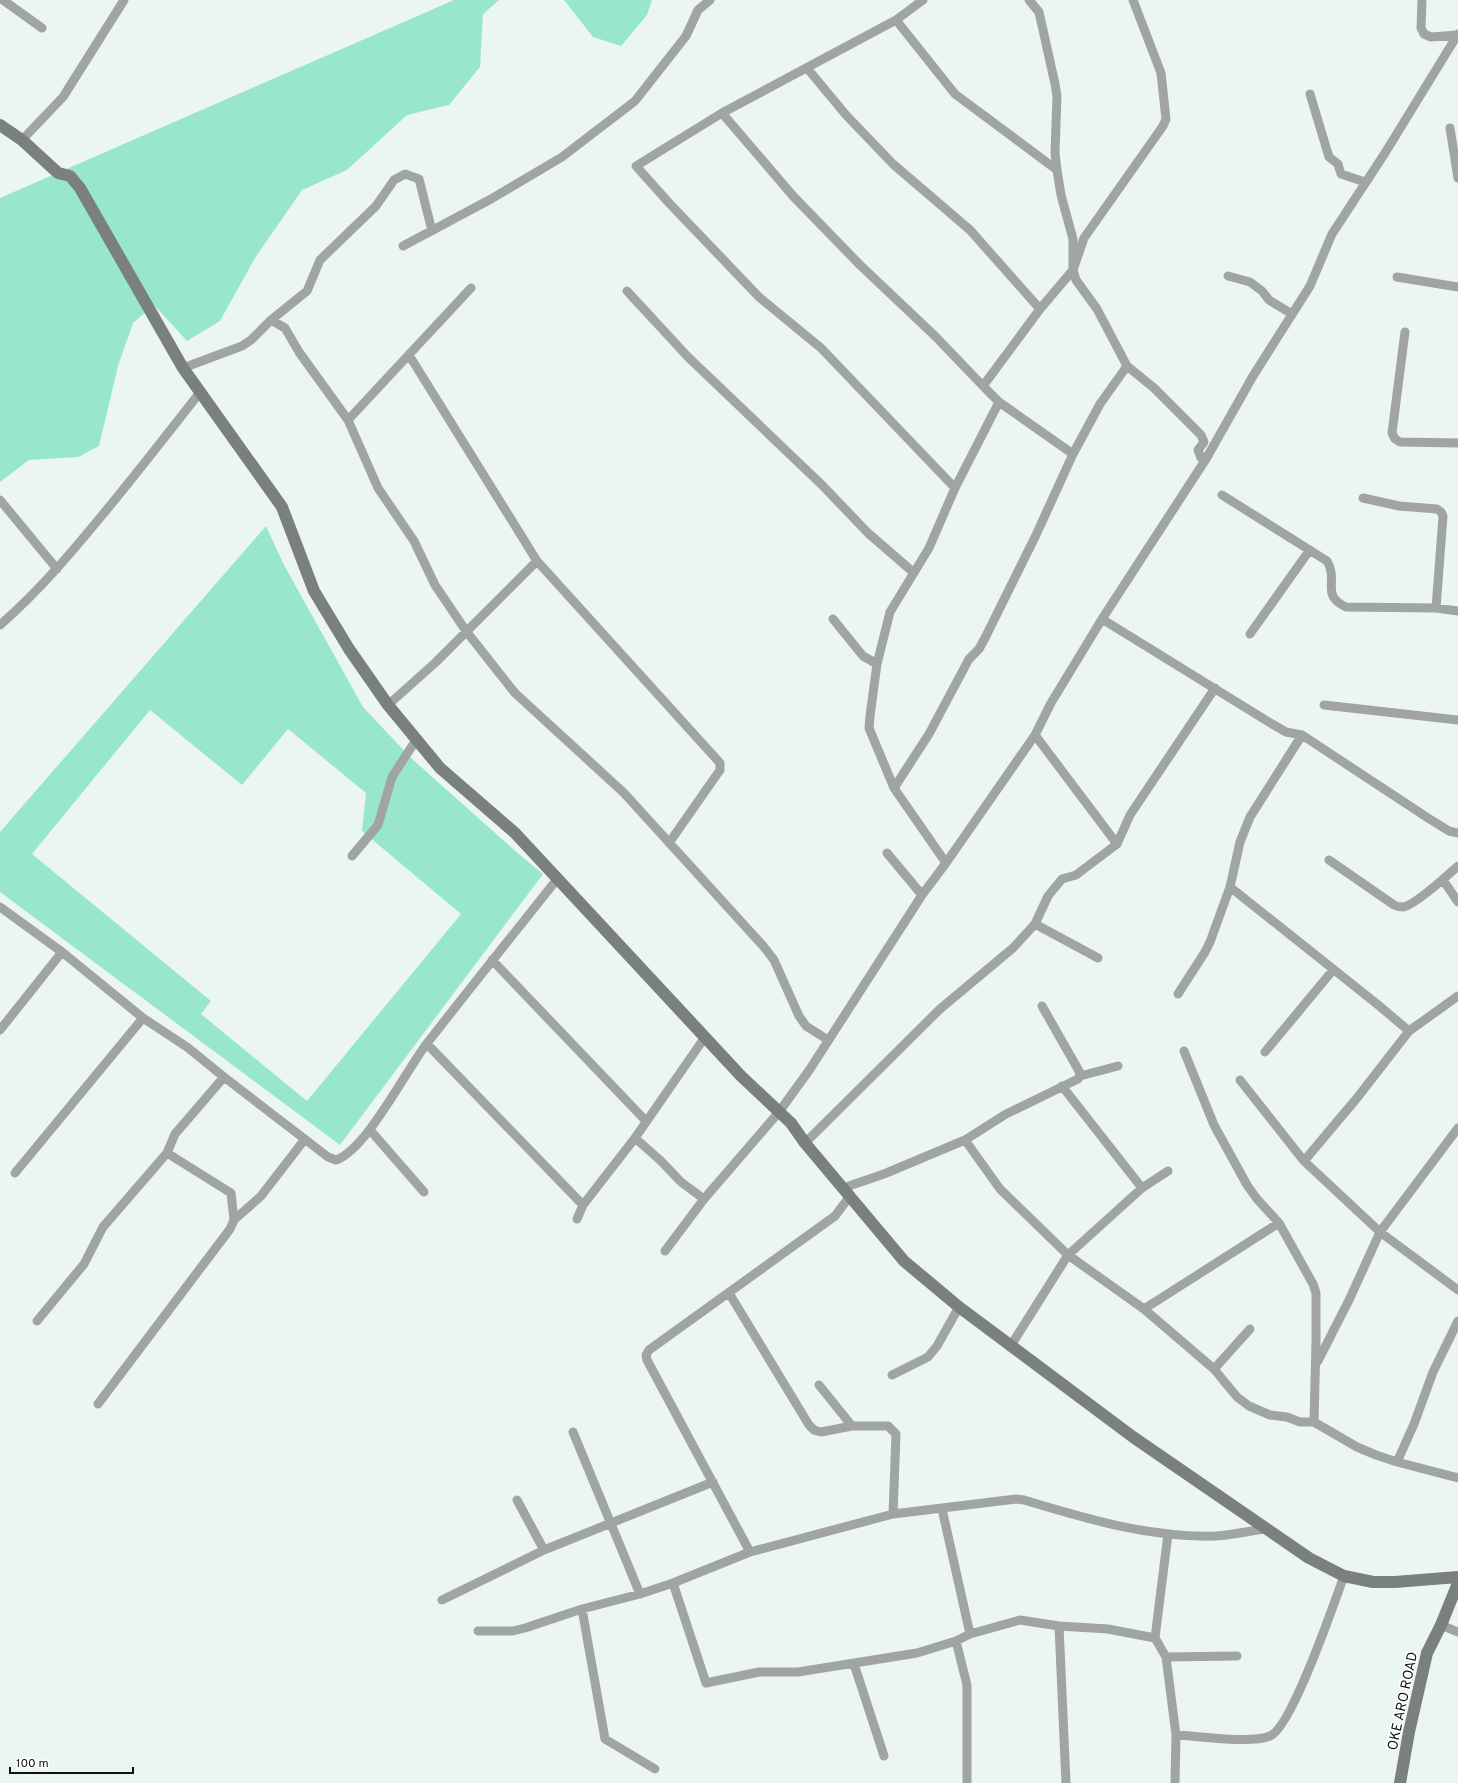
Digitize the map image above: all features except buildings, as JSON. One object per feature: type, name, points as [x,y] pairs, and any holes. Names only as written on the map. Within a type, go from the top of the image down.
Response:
[{"type":"street","points":[[3,0],[42,28]]},
{"type":"street","points":[[22,140],[63,97],[124,0]]},
{"type":"street","points":[[403,246],[491,199],[562,156],[635,102],[686,36],[698,10],[710,0]]},
{"type":"street","points":[[923,0],[896,20],[722,113],[636,166],[680,215],[759,297],[821,348],[954,488]]},
{"type":"street","points":[[1029,0],[1039,12],[1057,96],[1055,153],[1061,195],[1073,239],[1073,270],[1081,287],[1097,309],[1127,366],[1154,388],[1201,435],[1204,442],[1198,450],[1201,458],[1206,459]]},
{"type":"street","points":[[983,386],[1040,309],[1073,270],[1084,238],[1159,133],[1166,119],[1161,73],[1133,0]]},
{"type":"street","points":[[1422,0],[1421,28],[1424,34],[1431,37],[1458,35]]},
{"type":"street","points":[[896,20],[955,94],[1057,170]]},
{"type":"street","points":[[665,1251],[704,1199],[779,1112],[828,1040],[922,895],[1035,735],[1052,703],[1102,619],[1206,459],[1253,376],[1310,286],[1332,234],[1385,153],[1458,35]]},
{"type":"street","points":[[807,68],[846,115],[893,164],[970,230],[1040,309]]},
{"type":"street","points":[[1310,94],[1329,157],[1338,164],[1342,174],[1365,182]]},
{"type":"street","points":[[722,113],[793,196],[860,265],[935,336],[999,402],[1073,454]]},
{"type":"street","points":[[0,125],[22,140],[58,173],[70,176],[76,182],[181,364],[282,508],[314,591],[350,649],[388,705],[440,768],[515,834],[558,878],[705,1038],[791,1123],[804,1143],[904,1261],[1010,1347],[1133,1437],[1309,1558],[1344,1576],[1373,1582],[1394,1582],[1458,1577]]},
{"type":"street","points":[[1450,128],[1458,178]]},
{"type":"street","points":[[181,364],[242,346],[251,340],[271,320],[307,291],[320,260],[376,206],[394,180],[405,174],[419,179],[432,231]]},
{"type":"street","points":[[1228,276],[1250,282],[1262,291],[1269,300],[1292,314]]},
{"type":"street","points":[[1396,277],[1458,288]]},
{"type":"street","points":[[348,420],[471,288]]},
{"type":"street","points":[[627,291],[688,358],[822,485],[868,533],[913,572]]},
{"type":"street","points":[[271,320],[285,328],[299,352],[348,420],[378,488],[414,540],[435,585],[466,631],[515,693],[624,793],[764,947],[774,960],[799,1016],[806,1026],[828,1040]]},
{"type":"street","points":[[1405,332],[1392,433],[1395,439],[1400,442],[1458,443]]},
{"type":"street","points":[[409,354],[537,561],[720,763],[720,770],[669,843]]},
{"type":"street","points":[[894,788],[929,734],[968,659],[979,649],[1036,535],[1073,454],[1100,404],[1127,366]]},
{"type":"street","points":[[0,625],[25,603],[57,569],[156,450],[200,391]]},
{"type":"street","points":[[946,863],[894,788],[869,728],[877,664],[890,612],[929,548],[954,488],[999,402]]},
{"type":"street","points":[[1222,495],[1327,561],[1332,572],[1331,593],[1333,599],[1343,606],[1436,608],[1458,611]]},
{"type":"street","points":[[1363,498],[1399,506],[1438,509],[1441,512],[1442,516],[1436,608]]},
{"type":"street","points":[[0,500],[57,569]]},
{"type":"street","points":[[1250,634],[1310,551]]},
{"type":"street","points":[[388,705],[436,662],[537,561]]},
{"type":"street","points":[[833,619],[863,656],[877,664]]},
{"type":"street","points":[[1102,619],[1272,724],[1286,732],[1302,735],[1428,818],[1458,833]]},
{"type":"street","points":[[804,1143],[940,1009],[1013,948],[1035,924],[1048,896],[1062,879],[1076,875],[1116,844],[1130,815],[1215,688]]},
{"type":"street","points":[[1324,705],[1458,720]]},
{"type":"street","points":[[1035,735],[1116,844]]},
{"type":"street","points":[[1178,994],[1205,952],[1230,887],[1244,828],[1302,735]]},
{"type":"street","points":[[352,856],[378,825],[392,777],[416,740]]},
{"type":"street","points":[[887,853],[922,895]]},
{"type":"street","points":[[1329,860],[1394,905],[1402,907],[1410,905],[1443,880],[1458,866]]},
{"type":"street","points":[[0,907],[62,952],[143,1018],[178,1040],[305,1139],[336,1160],[344,1158],[351,1152],[370,1130],[427,1044],[558,878]]},
{"type":"street","points":[[1443,880],[1458,902]]},
{"type":"street","points":[[1230,887],[1409,1031]]},
{"type":"street","points":[[1035,924],[1098,958]]},
{"type":"street","points":[[0,1030],[62,952]]},
{"type":"street","points":[[492,960],[646,1121]]},
{"type":"street","points":[[1265,1052],[1333,970]]},
{"type":"street","points":[[1304,1161],[1357,1098],[1409,1031],[1458,996]]},
{"type":"street","points":[[1042,1006],[1079,1071],[1080,1076]]},
{"type":"street","points":[[15,1173],[143,1018]]},
{"type":"street","points":[[577,1219],[583,1205],[635,1138],[705,1038]]},
{"type":"street","points":[[427,1044],[583,1205]]},
{"type":"street","points":[[1184,1051],[1214,1125],[1247,1185],[1279,1223],[1313,1284],[1316,1293],[1314,1422]]},
{"type":"street","points":[[750,1552],[647,1360],[646,1355],[649,1350],[710,1304],[729,1293],[835,1216],[846,1192],[884,1174],[965,1140],[1006,1114],[1080,1076],[1118,1066]]},
{"type":"street","points":[[37,1321],[84,1264],[104,1227],[167,1153],[176,1134],[224,1077]]},
{"type":"street","points":[[1240,1080],[1304,1161],[1380,1232],[1458,1290]]},
{"type":"street","points":[[1062,1086],[1142,1188]]},
{"type":"street","points":[[1316,1364],[1350,1298],[1380,1232],[1458,1128]]},
{"type":"street","points":[[370,1130],[424,1192]]},
{"type":"street","points":[[635,1138],[661,1161],[681,1182],[704,1199]]},
{"type":"street","points":[[98,1404],[230,1229],[234,1220],[261,1196],[305,1139]]},
{"type":"street","points":[[965,1140],[1000,1189],[1068,1255],[1144,1309],[1214,1369],[1237,1397],[1249,1406],[1270,1415],[1288,1417],[1300,1422],[1314,1422],[1357,1447],[1397,1462],[1458,1478]]},
{"type":"street","points":[[167,1153],[231,1193],[234,1220]]},
{"type":"street","points":[[1010,1347],[1068,1255],[1142,1188],[1168,1171]]},
{"type":"street","points":[[1144,1309],[1279,1223]]},
{"type":"street","points":[[729,1293],[809,1425],[814,1430],[822,1432],[852,1426],[888,1426],[896,1434],[893,1514]]},
{"type":"street","points":[[892,1375],[928,1357],[937,1346],[959,1307]]},
{"type":"street","points":[[1397,1462],[1414,1424],[1433,1372],[1458,1321]]},
{"type":"street","points":[[1214,1369],[1250,1330]]},
{"type":"street","points":[[819,1385],[852,1426]]},
{"type":"street","points":[[573,1432],[640,1594]]},
{"type":"street","points":[[442,1600],[544,1550],[713,1482]]},
{"type":"street","points":[[517,1500],[544,1550]]},
{"type":"street","points":[[478,1631],[513,1631],[582,1609],[640,1594],[673,1583],[750,1552],[893,1514],[1006,1500],[1024,1500],[1108,1524],[1168,1534],[1217,1536],[1265,1529]]},
{"type":"street","points":[[942,1509],[970,1634]]},
{"type":"street","points":[[1168,1534],[1155,1638],[1166,1657],[1176,1735],[1175,1783]]},
{"type":"street","points":[[1176,1735],[1257,1740],[1272,1735],[1294,1703],[1344,1576]]},
{"type":"street","points":[[673,1583],[706,1683],[759,1672],[798,1672],[917,1653],[956,1641],[970,1634],[1020,1620],[1060,1626],[1108,1629],[1155,1638]]},
{"type":"street","name":"OKE ARO ROAD","points":[[1400,1783],[1409,1732],[1427,1653],[1441,1625],[1458,1583]]},
{"type":"street","points":[[582,1609],[605,1739],[655,1770]]},
{"type":"street","points":[[1441,1625],[1458,1632]]},
{"type":"street","points":[[1060,1626],[1066,1783]]},
{"type":"street","points":[[956,1641],[967,1685],[967,1783]]},
{"type":"street","points":[[1166,1657],[1237,1656]]},
{"type":"street","points":[[854,1664],[884,1756]]},
{"type":"green space","points":[[454,0],[499,0],[483,14],[480,67],[449,105],[407,115],[347,170],[302,190],[255,258],[220,321],[187,341],[154,305],[133,323],[118,366],[99,446],[78,457],[29,460],[0,482],[0,198]]},
{"type":"green space","points":[[564,0],[652,0],[647,15],[621,46],[593,37]]},
{"type":"green space","points":[[266,526],[284,565],[363,707],[411,758],[543,874],[340,1145],[0,892],[0,832]],"holes":[[[150,710],[242,785],[288,729],[366,793],[362,831],[461,914],[307,1101],[201,1014],[211,1001],[32,854]]]}]
